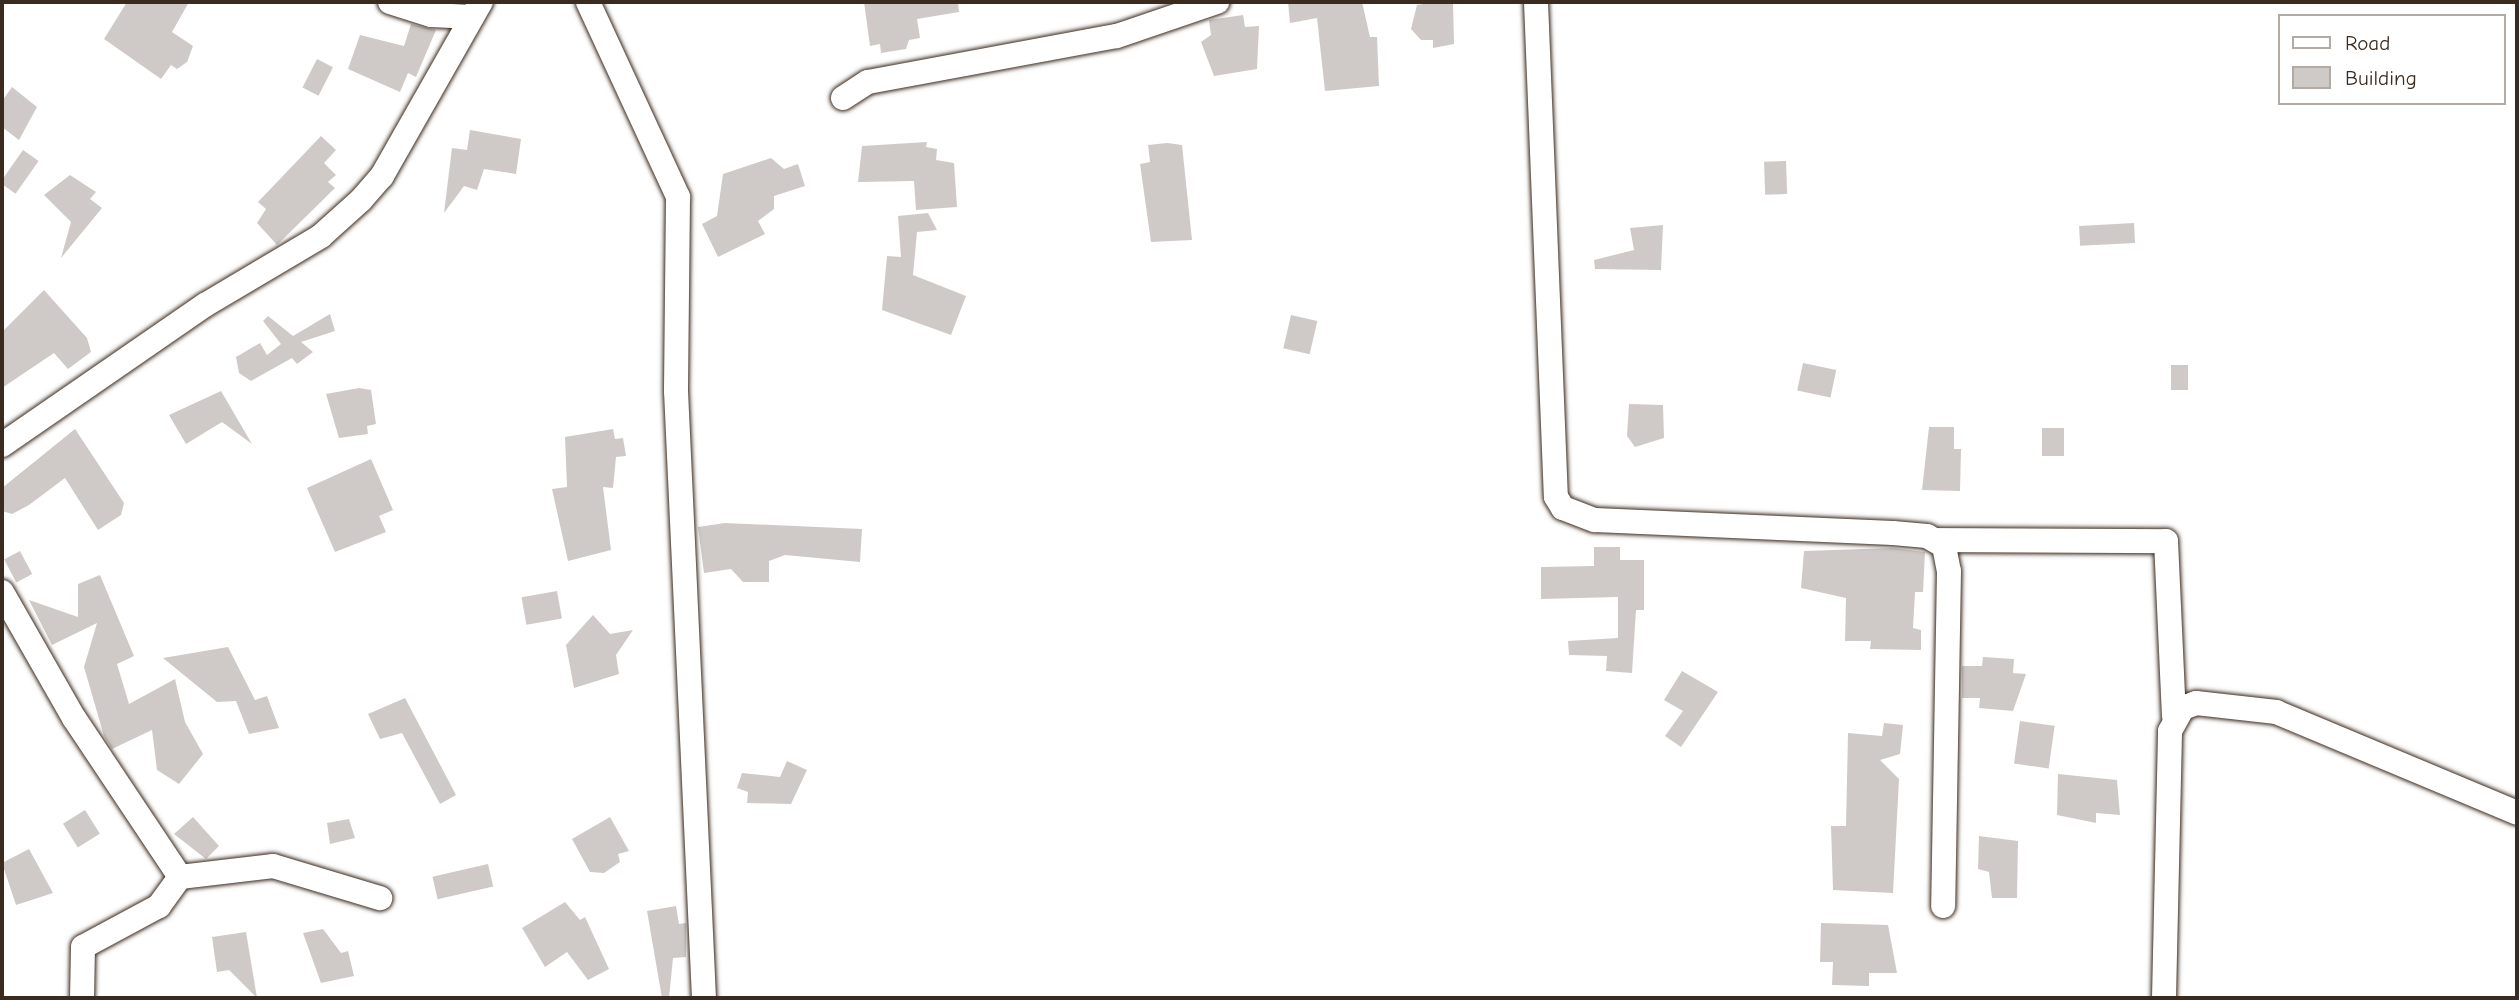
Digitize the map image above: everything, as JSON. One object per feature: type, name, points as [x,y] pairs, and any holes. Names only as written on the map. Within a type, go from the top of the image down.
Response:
[{"type":"street","points":[[390,2],[431,15],[477,9]]},
{"type":"street","points":[[588,2],[678,197],[677,391],[704,998]]},
{"type":"street","points":[[843,98],[868,82],[1117,36],[1217,2]]},
{"type":"street","points":[[1536,2],[1553,472],[1563,508],[1594,520],[1938,540],[2165,541],[2174,716],[2164,835],[2164,998]]},
{"type":"street","points":[[2,444],[205,305],[321,236],[382,176],[477,9]]},
{"type":"street","points":[[1938,540],[1949,571],[1943,906]]},
{"type":"street","points":[[2,592],[74,718],[180,877]]},
{"type":"street","points":[[2174,716],[2196,703],[2276,712],[2517,813]]},
{"type":"street","points":[[82,998],[83,947],[159,906],[180,877],[272,866],[380,898]]},
{"type":"building","points":[[127,2],[189,2],[172,32],[193,46],[187,62],[177,69],[171,65],[161,79],[104,39]]},
{"type":"building","points":[[864,2],[958,2],[959,12],[917,19],[920,38],[909,40],[906,49],[881,53],[880,44],[870,46]]},
{"type":"building","points":[[1288,2],[1362,2],[1370,37],[1377,37],[1379,86],[1325,91],[1317,18],[1290,23]]},
{"type":"building","points":[[1453,2],[1454,44],[1433,48],[1433,40],[1421,40],[1411,29],[1417,5]]},
{"type":"building","points":[[1243,15],[1245,27],[1259,26],[1257,69],[1214,76],[1201,42],[1211,35],[1209,20]]},
{"type":"building","points":[[411,24],[436,30],[416,77],[408,73],[400,92],[348,69],[360,35],[404,46]]},
{"type":"building","points":[[317,59],[333,67],[319,96],[302,88]]},
{"type":"building","points":[[12,87],[37,107],[19,140],[2,127],[2,101]]},
{"type":"building","points":[[470,130],[521,139],[516,174],[484,169],[477,190],[464,186],[444,213],[452,148],[467,150]]},
{"type":"building","points":[[321,136],[336,150],[324,163],[336,175],[328,182],[335,188],[277,245],[257,223],[266,209],[258,202]]},
{"type":"building","points":[[927,142],[926,147],[937,149],[936,160],[954,163],[957,207],[916,210],[914,181],[858,182],[862,146]]},
{"type":"building","points":[[1148,145],[1182,145],[1192,240],[1151,242],[1140,164],[1150,162]]},
{"type":"building","points":[[23,150],[39,161],[16,194],[2,184],[2,180]]},
{"type":"building","points":[[771,158],[784,169],[798,164],[805,186],[774,196],[774,209],[758,221],[765,234],[718,257],[702,224],[717,216],[723,174]]},
{"type":"building","points":[[1786,161],[1787,194],[1765,195],[1764,162]]},
{"type":"building","points":[[70,175],[96,192],[90,199],[102,208],[61,258],[71,222],[44,195]]},
{"type":"building","points":[[928,213],[937,230],[917,232],[913,275],[966,296],[951,335],[882,310],[887,256],[901,257],[898,216]]},
{"type":"building","points":[[2134,223],[2135,243],[2080,246],[2079,226]]},
{"type":"building","points":[[1663,225],[1661,270],[1595,269],[1594,260],[1634,250],[1630,228]]},
{"type":"building","points":[[44,290],[87,338],[91,352],[68,369],[54,353],[2,388],[2,332]]},
{"type":"building","points":[[330,314],[335,331],[301,342],[313,352],[297,364],[292,358],[251,381],[239,373],[236,357],[260,343],[267,355],[281,344],[263,321],[268,316],[293,336]]},
{"type":"building","points":[[1291,315],[1317,321],[1310,354],[1283,348]]},
{"type":"building","points":[[1803,363],[1836,370],[1830,397],[1797,390]]},
{"type":"building","points":[[2171,365],[2188,365],[2188,390],[2171,390]]},
{"type":"building","points":[[359,388],[371,390],[376,424],[367,426],[368,434],[339,438],[326,394]]},
{"type":"building","points":[[221,391],[252,444],[222,422],[186,444],[169,415]]},
{"type":"building","points":[[1629,404],[1663,405],[1664,438],[1635,447],[1627,436]]},
{"type":"building","points":[[1929,427],[1954,427],[1954,449],[1961,449],[1960,491],[1922,490]]},
{"type":"building","points":[[2042,428],[2064,428],[2064,456],[2042,456]]},
{"type":"building","points":[[75,429],[124,503],[121,515],[98,530],[65,478],[29,505],[12,514],[2,511],[2,488]]},
{"type":"building","points":[[613,429],[615,439],[623,438],[626,456],[616,457],[613,488],[603,487],[611,550],[568,561],[552,489],[567,487],[565,437]]},
{"type":"building","points":[[371,459],[393,510],[379,516],[386,532],[335,552],[307,488]]},
{"type":"building","points":[[725,523],[862,529],[860,562],[785,555],[769,561],[769,582],[743,582],[731,569],[704,573],[698,527]]},
{"type":"building","points":[[1594,547],[1620,547],[1620,560],[1644,560],[1644,610],[1636,610],[1632,673],[1606,671],[1607,656],[1569,655],[1568,641],[1618,638],[1618,597],[1541,599],[1541,567],[1594,566]]},
{"type":"building","points":[[1893,548],[1925,552],[1923,592],[1915,592],[1913,628],[1921,630],[1921,650],[1870,649],[1871,641],[1845,641],[1846,598],[1801,588],[1804,551]]},
{"type":"building","points":[[20,551],[32,574],[16,582],[4,559]]},
{"type":"building","points":[[100,575],[134,656],[117,664],[129,704],[175,679],[185,722],[203,754],[179,784],[157,770],[152,730],[112,749],[104,736],[84,667],[97,623],[52,645],[29,600],[78,617],[78,584]]},
{"type":"building","points":[[557,591],[562,619],[526,625],[522,597]]},
{"type":"building","points":[[593,615],[610,634],[633,630],[616,655],[619,674],[574,688],[566,645]]},
{"type":"building","points":[[228,647],[255,700],[267,696],[279,728],[249,734],[236,701],[217,702],[163,658]]},
{"type":"building","points":[[1983,657],[2014,659],[2013,673],[2026,674],[2013,711],[1979,708],[1980,698],[1962,698],[1962,666],[1982,666]]},
{"type":"building","points":[[1682,671],[1718,692],[1681,747],[1665,736],[1683,711],[1664,700]]},
{"type":"building","points":[[405,698],[456,795],[440,804],[402,733],[380,739],[368,714]]},
{"type":"building","points":[[2020,721],[2055,726],[2049,768],[2014,764]]},
{"type":"building","points":[[1884,723],[1903,725],[1900,754],[1880,760],[1899,779],[1893,893],[1833,890],[1831,826],[1846,826],[1848,733],[1882,736]]},
{"type":"building","points":[[787,761],[807,770],[791,804],[747,803],[748,792],[737,788],[742,773],[780,777]]},
{"type":"building","points":[[2058,774],[2117,780],[2120,815],[2096,813],[2096,823],[2057,815]]},
{"type":"building","points":[[85,810],[100,834],[78,848],[63,824]]},
{"type":"building","points":[[193,817],[219,846],[206,859],[174,834]]},
{"type":"building","points":[[610,817],[629,851],[618,854],[620,862],[604,873],[590,872],[572,839]]},
{"type":"building","points":[[349,819],[355,838],[330,844],[327,823]]},
{"type":"building","points":[[1979,836],[2018,841],[2017,898],[1992,898],[1989,872],[1978,869]]},
{"type":"building","points":[[29,849],[53,893],[16,905],[2,863]]},
{"type":"building","points":[[488,864],[493,886],[438,899],[432,877]]},
{"type":"building","points":[[565,902],[580,920],[585,917],[609,969],[588,980],[567,952],[545,967],[522,928]]},
{"type":"building","points":[[676,906],[679,924],[686,923],[686,957],[673,958],[669,998],[662,998],[647,911]]},
{"type":"building","points":[[1821,923],[1888,925],[1897,973],[1869,973],[1869,986],[1832,985],[1833,962],[1820,962]]},
{"type":"building","points":[[323,929],[341,953],[348,951],[354,976],[321,983],[303,933]]},
{"type":"building","points":[[246,932],[257,998],[229,970],[217,972],[212,937]]}]
